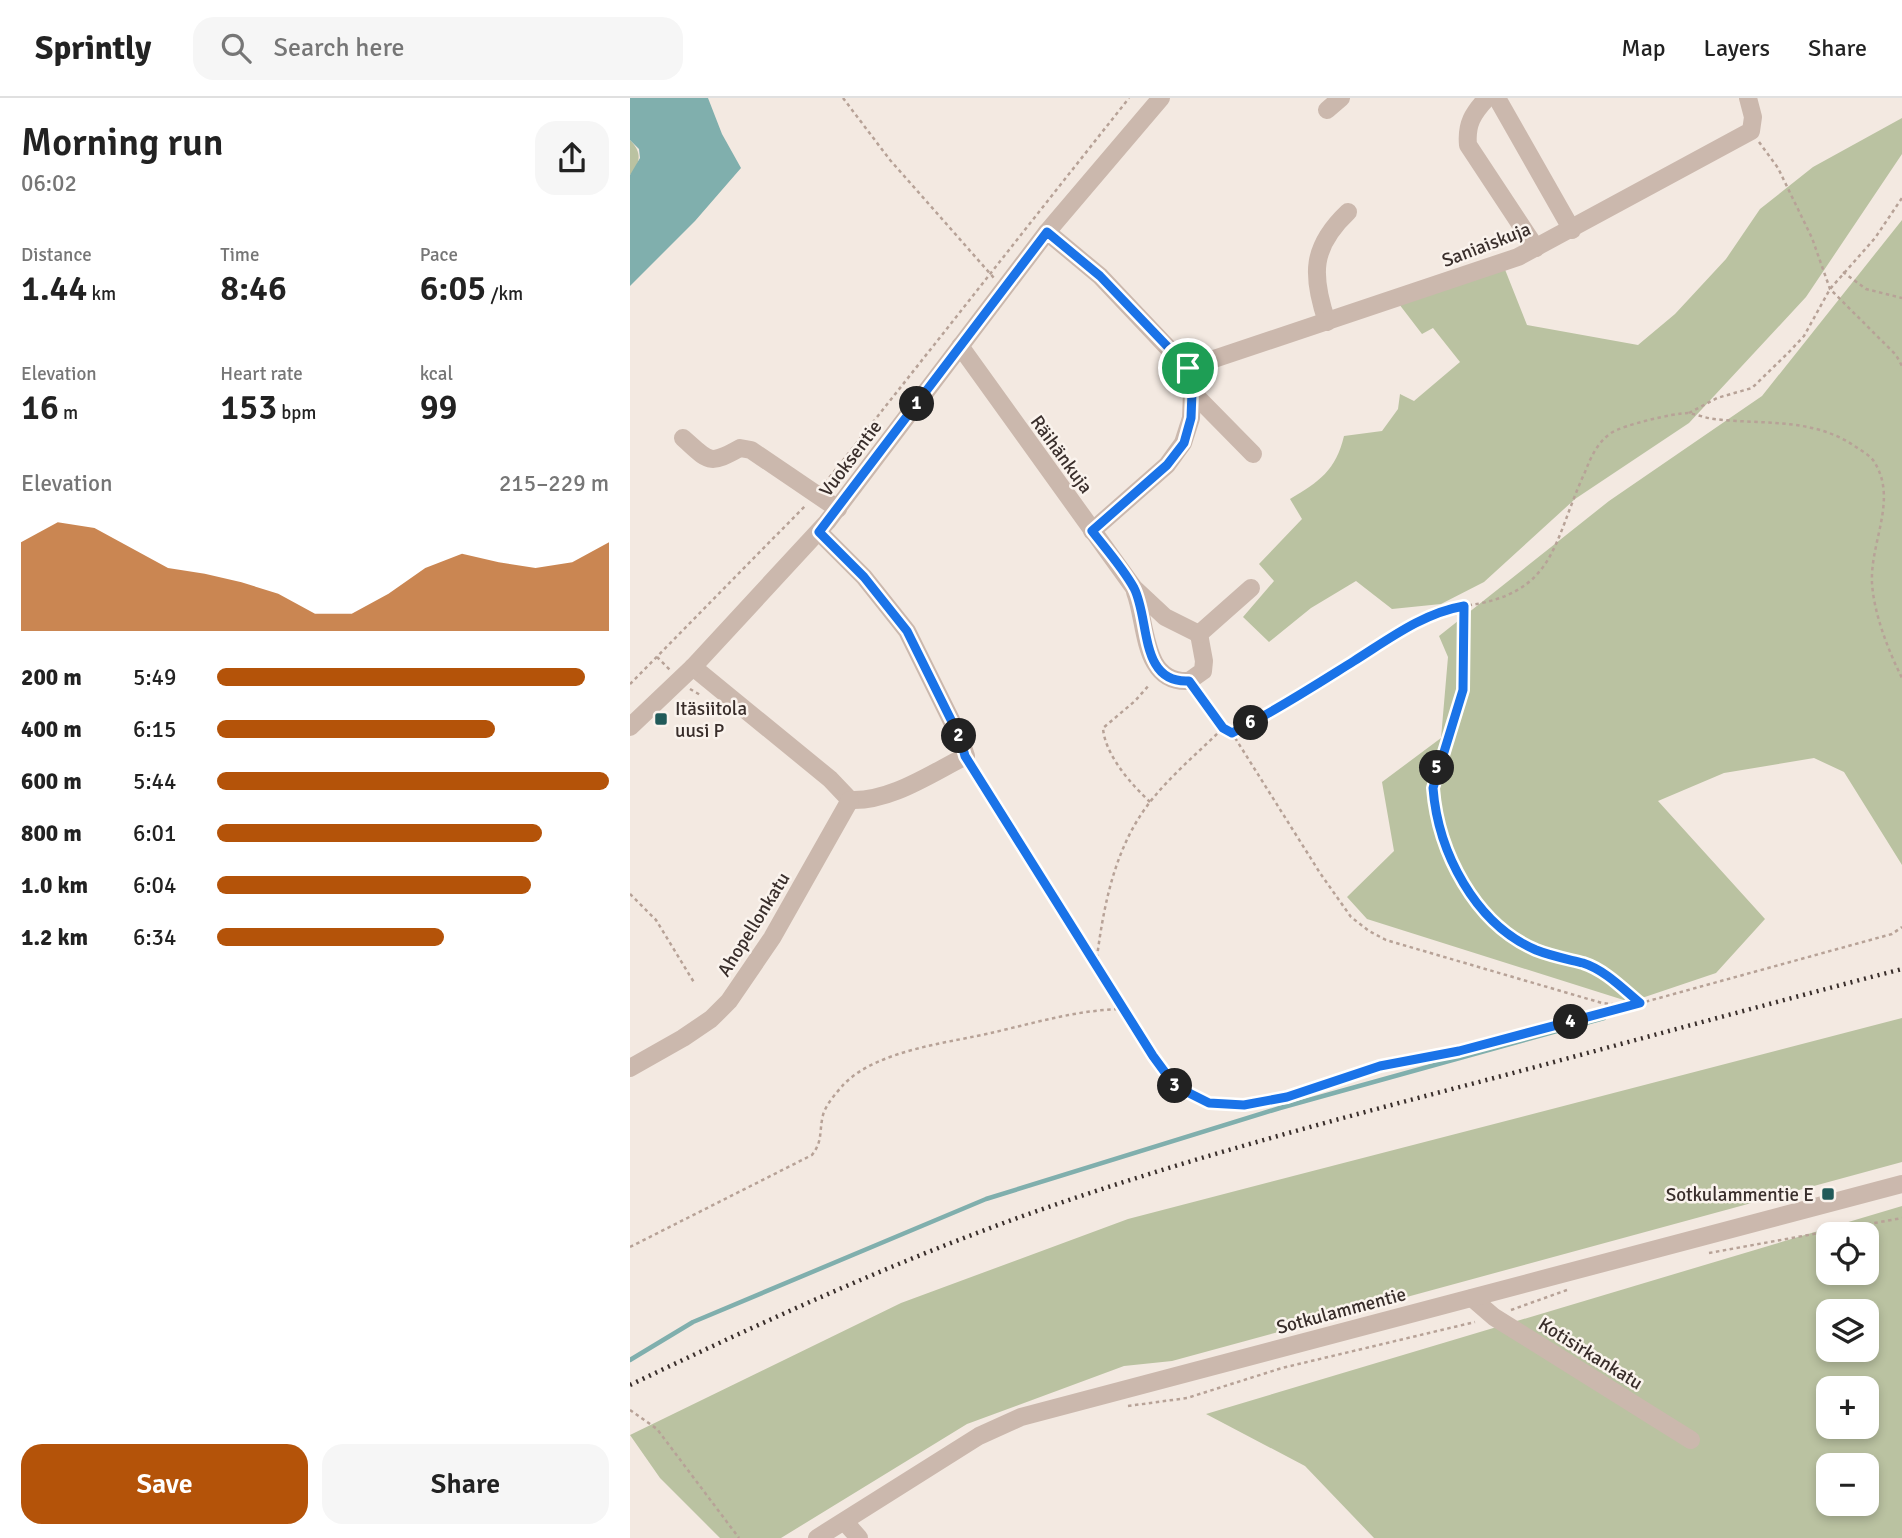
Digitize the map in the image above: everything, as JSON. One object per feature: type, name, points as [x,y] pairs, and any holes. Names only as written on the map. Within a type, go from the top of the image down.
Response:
[{"type":"street","name":"Vuoksentie","points":[[630,727],[693,667],[819,532],[1047,232],[1161,98]]},
{"type":"street","points":[[1327,110],[1341,98]]},
{"type":"street","points":[[1487,98],[1475,110],[1466,129],[1468,145],[1536,248]]},
{"type":"street","points":[[1497,98],[1572,230]]},
{"type":"street","points":[[1748,98],[1753,117],[1751,131]]},
{"type":"street","name":"Saniaiskuja","points":[[1188,368],[1518,257],[1751,131]]},
{"type":"street","points":[[1327,322],[1315,274],[1318,254],[1329,230],[1348,212]]},
{"type":"street","points":[[1047,232],[1100,276],[1188,368],[1192,392],[1191,418],[1184,443],[1167,465],[1092,531]]},
{"type":"street","name":"Räihänkuja","points":[[960,346],[1134,589],[1165,617],[1199,634]]},
{"type":"street","points":[[1192,392],[1254,454]]},
{"type":"street","points":[[683,438],[708,460],[717,461],[740,448],[751,450],[838,509]]},
{"type":"street","points":[[693,667],[830,779],[850,800],[869,801],[894,792],[965,756],[960,738],[907,631],[864,577],[819,532]]},
{"type":"street","points":[[1134,589],[1149,649],[1160,672],[1169,679],[1189,681],[1203,671],[1199,634],[1251,588]]},
{"type":"street","name":"Ahopellonkatu","points":[[630,1068],[692,1032],[729,1001],[772,938],[850,800]]},
{"type":"street","name":"Sotkulammentie","points":[[817,1538],[979,1436],[1020,1418],[1902,1184]]},
{"type":"street","name":"Kotisirkankatu","points":[[1472,1298],[1494,1317],[1691,1440]]},
{"type":"street","points":[[845,1521],[859,1538]]},
{"type":"path","points":[[844,98],[890,160],[1004,288]]},
{"type":"path","points":[[630,684],[816,494],[1129,98]]},
{"type":"path","points":[[1751,131],[1778,168],[1812,238],[1830,289],[1896,355],[1902,366]]},
{"type":"path","points":[[1232,733],[1269,714],[1410,625],[1448,608],[1491,602],[1517,592],[1533,580],[1563,533],[1595,449],[1613,432],[1687,413],[1717,398],[1752,388],[1804,336],[1830,289],[1875,238],[1902,198]]},
{"type":"path","points":[[1843,272],[1866,289],[1902,298]]},
{"type":"path","points":[[1687,413],[1712,419],[1811,425],[1845,439],[1872,458],[1885,484],[1882,521],[1873,558],[1872,585],[1879,620],[1902,678]]},
{"type":"path","points":[[1464,606],[1463,690],[1433,788],[1434,803],[1455,865],[1490,920],[1534,949],[1585,964],[1604,974],[1640,1003]]},
{"type":"path","points":[[1150,802],[1112,753],[1104,738],[1103,728],[1135,701],[1160,672]]},
{"type":"path","points":[[1189,681],[1223,728],[1232,733],[1320,873],[1351,917],[1369,931],[1386,940],[1602,1003],[1630,1006]]},
{"type":"path","points":[[1096,965],[1105,899],[1115,869],[1150,802],[1223,728]]},
{"type":"path","points":[[965,756],[1122,1009],[1175,1086],[1209,1103],[1244,1105],[1287,1097],[1380,1066],[1459,1051],[1630,1006],[1892,933],[1902,927]]},
{"type":"path","points":[[630,894],[656,920],[695,984]]},
{"type":"path","points":[[630,1247],[812,1155],[820,1145],[823,1114],[834,1096],[846,1082],[867,1069],[894,1056],[922,1048],[1076,1012],[1122,1009]]},
{"type":"path","points":[[1707,1253],[1902,1218]]},
{"type":"path","points":[[1117,1408],[1187,1398],[1282,1368],[1494,1317],[1574,1288]]},
{"type":"path","points":[[630,1410],[657,1429],[739,1538]]},
{"type":"green space","points":[[1902,118],[1902,154],[1806,297],[1689,423],[1575,499],[1484,582],[1441,604],[1392,609],[1356,581],[1311,608],[1269,642],[1243,617],[1274,581],[1259,564],[1302,519],[1290,499],[1325,474],[1341,448],[1344,436],[1382,431],[1398,409],[1400,394],[1414,401],[1460,362],[1433,328],[1422,334],[1399,304],[1504,267],[1527,325],[1638,345],[1675,314],[1726,259],[1760,209],[1813,167]]},
{"type":"green space","points":[[630,140],[637,149],[639,158],[630,175]]},
{"type":"green space","points":[[1902,220],[1902,865],[1844,772],[1814,758],[1724,773],[1658,801],[1765,919],[1716,973],[1630,1002],[1367,919],[1347,897],[1394,851],[1382,782],[1441,738],[1448,657],[1439,636],[1609,501],[1762,396]]},
{"type":"green space","points":[[1902,1018],[1902,1162],[1172,1361],[1124,1366],[967,1424],[781,1538],[720,1538],[660,1478],[630,1435],[901,1303],[1128,1219]]},
{"type":"green space","points":[[1902,1206],[1902,1538],[1374,1538],[1305,1466],[1206,1414],[1816,1232],[1816,1285],[1879,1285],[1879,1222],[1848,1222]]},
{"type":"water","points":[[630,98],[708,98],[722,134],[741,168],[695,221],[630,286],[630,175],[640,158],[639,149],[630,140]]},
{"type":"waterway","points":[[630,1360],[693,1322],[986,1199],[1280,1108],[1604,1018]]},
{"type":"railway","points":[[630,1385],[872,1275],[970,1235],[1079,1197],[1317,1125],[1902,969]]},
{"type":"place","name":"Itäsiitola uusi P","points":[[661,719]]},
{"type":"place","name":"Sotkulammentie E","points":[[1828,1194]]},
{"type":"route","points":[[1047,232],[1100,276],[1188,368],[1192,392],[1191,418],[1184,443],[1167,465],[1092,531],[1134,589],[1146,627],[1149,649],[1160,672],[1169,679],[1189,681],[1223,728],[1232,733],[1269,714],[1410,625],[1448,608],[1464,606],[1463,690],[1433,788],[1434,803],[1455,865],[1469,891],[1490,920],[1534,949],[1585,964],[1604,974],[1640,1003],[1459,1051],[1380,1066],[1287,1097],[1244,1105],[1209,1103],[1175,1086],[1153,1056],[965,756],[960,738],[907,631],[864,577],[819,532],[1047,232]]}]
